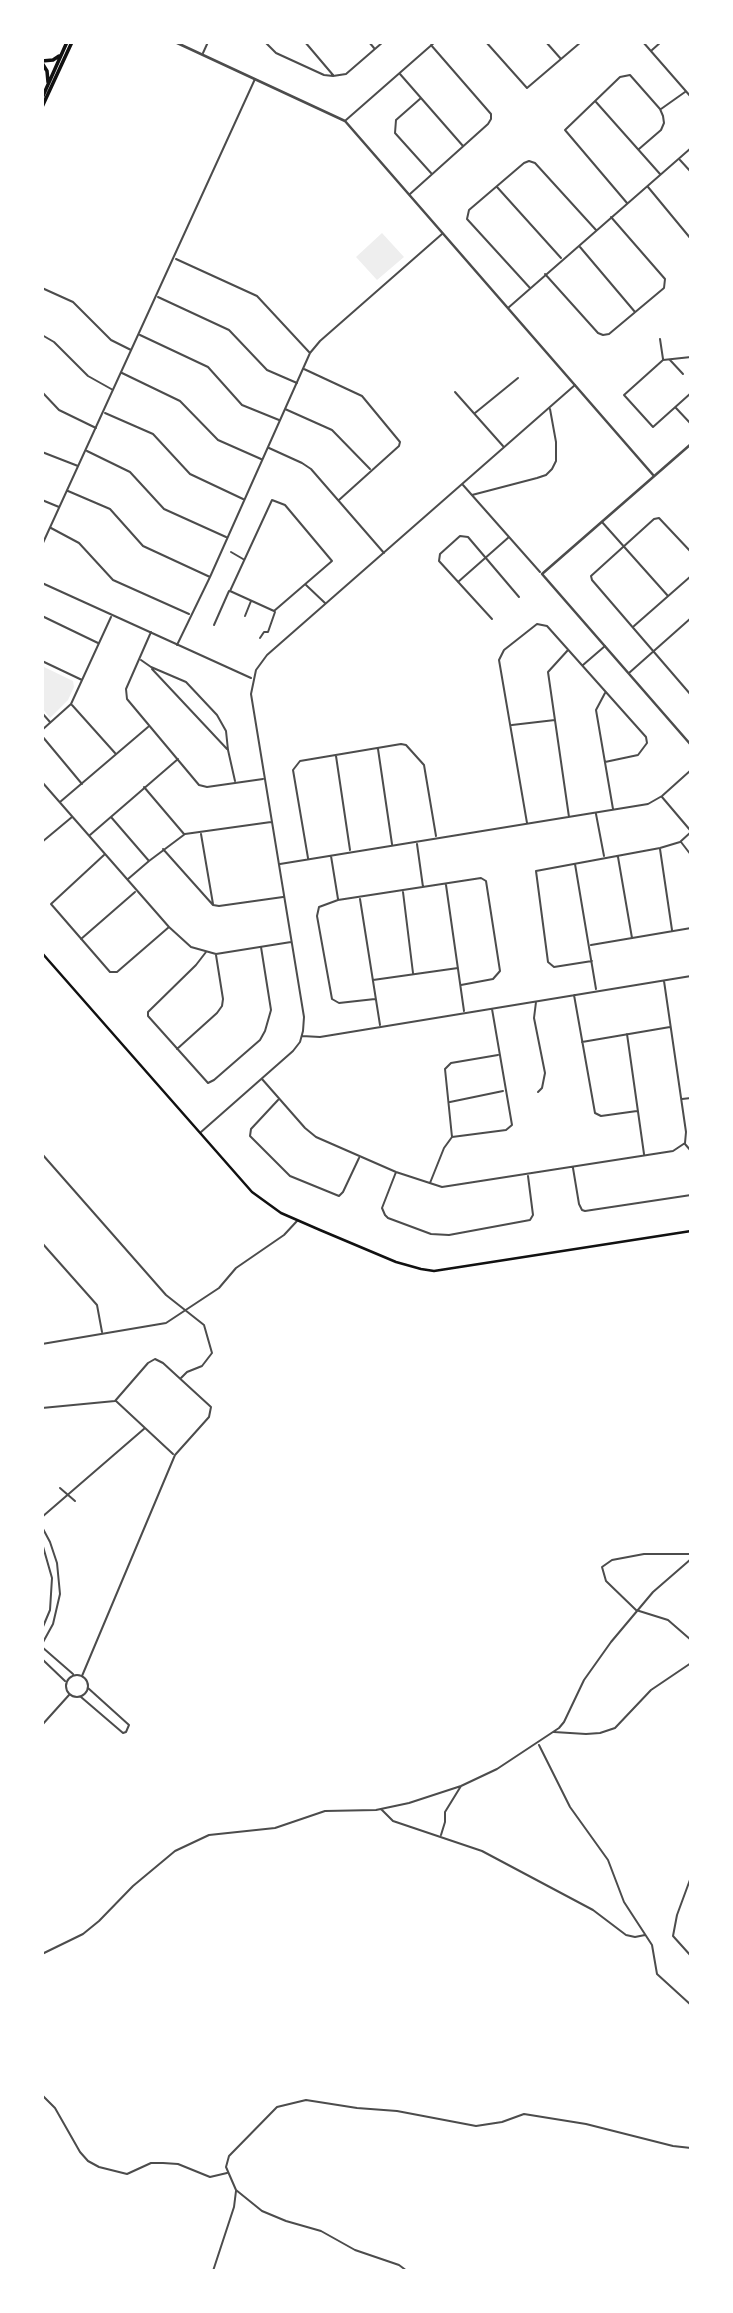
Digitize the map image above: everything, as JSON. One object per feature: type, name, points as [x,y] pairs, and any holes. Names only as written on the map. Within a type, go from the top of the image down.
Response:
[{"type":"main road","points":[[42,98],[69,42]]},
{"type":"main road","points":[[42,107],[69,42]]},
{"type":"main road","points":[[47,88],[48,74],[42,62],[53,60],[62,53]]},
{"type":"main road","points":[[42,953],[252,1192],[265,1203],[298,1220],[396,1262],[434,1271],[691,1230]]},
{"type":"street","points":[[175,42],[345,121],[654,476]]},
{"type":"street","points":[[202,54],[208,42]]},
{"type":"street","points":[[304,42],[334,76]]},
{"type":"street","points":[[369,42],[375,49]]},
{"type":"street","points":[[268,43],[276,53],[324,75],[334,76],[346,74],[383,42]]},
{"type":"street","points":[[345,121],[435,42]]},
{"type":"street","points":[[486,42],[527,89],[581,42]]},
{"type":"street","points":[[546,42],[561,59]]},
{"type":"street","points":[[643,42],[691,97]]},
{"type":"street","points":[[651,51],[661,42]]},
{"type":"street","points":[[409,195],[488,124],[491,114],[431,45]]},
{"type":"street","points":[[399,73],[464,146]]},
{"type":"street","points":[[626,203],[565,130],[620,77],[626,75],[633,77],[660,109],[664,123],[661,130],[639,149]]},
{"type":"street","points":[[42,545],[255,78]]},
{"type":"street","points":[[660,109],[686,91]]},
{"type":"street","points":[[421,98],[396,120],[395,133],[432,174]]},
{"type":"street","points":[[595,100],[660,174]]},
{"type":"street","points":[[508,308],[691,148]]},
{"type":"street","points":[[679,159],[691,172]]},
{"type":"street","points":[[530,288],[467,219],[469,210],[496,186],[524,163],[535,163],[596,230]]},
{"type":"street","points":[[496,186],[562,260]]},
{"type":"street","points":[[647,186],[691,239]]},
{"type":"street","points":[[545,274],[598,333],[603,335],[609,334],[664,288],[665,279],[611,217]]},
{"type":"street","points":[[177,645],[211,577],[310,353],[320,341],[443,233]]},
{"type":"street","points":[[579,246],[636,312]]},
{"type":"street","points":[[175,258],[257,296],[310,353]]},
{"type":"street","points":[[42,288],[73,302],[113,341],[132,351]]},
{"type":"street","points":[[157,296],[229,330],[267,370],[297,384]]},
{"type":"street","points":[[42,335],[54,342],[88,376],[114,390]]},
{"type":"street","points":[[139,335],[208,367],[242,405],[280,420]]},
{"type":"street","points":[[660,339],[663,360]]},
{"type":"street","points":[[691,357],[663,360],[624,395],[653,427],[691,393]]},
{"type":"street","points":[[669,359],[683,374]]},
{"type":"street","points":[[303,369],[357,392],[397,436],[399,446],[339,500]]},
{"type":"street","points":[[121,373],[180,401],[218,440],[262,460]]},
{"type":"street","points":[[474,414],[518,378]]},
{"type":"street","points":[[200,1132],[293,1051],[302,1036],[304,1017],[251,694],[256,670],[267,655],[575,385]]},
{"type":"street","points":[[42,392],[60,410],[96,429]]},
{"type":"street","points":[[455,392],[504,447]]},
{"type":"street","points":[[472,495],[537,478],[552,469],[556,461],[556,442],[550,408]]},
{"type":"street","points":[[676,408],[691,424]]},
{"type":"street","points":[[285,409],[332,430],[371,470]]},
{"type":"street","points":[[104,413],[153,434],[190,474],[245,499]]},
{"type":"street","points":[[542,574],[691,444]]},
{"type":"street","points":[[268,447],[307,466],[384,553]]},
{"type":"street","points":[[86,450],[130,472],[164,509],[227,538]]},
{"type":"street","points":[[42,452],[79,467]]},
{"type":"street","points":[[462,484],[691,745]]},
{"type":"street","points":[[67,491],[110,509],[141,544],[211,577]]},
{"type":"street","points":[[42,499],[60,507]]},
{"type":"street","points":[[214,625],[271,501],[284,504],[332,561],[274,611]]},
{"type":"street","points":[[691,552],[659,518],[654,519],[590,576],[691,695]]},
{"type":"street","points":[[602,522],[668,596]]},
{"type":"street","points":[[50,528],[79,543],[113,580],[191,615]]},
{"type":"street","points":[[492,619],[439,561],[439,557],[460,536],[468,537],[519,597]]},
{"type":"street","points":[[458,582],[509,537]]},
{"type":"street","points":[[231,552],[244,559]]},
{"type":"street","points":[[632,627],[691,576]]},
{"type":"street","points":[[42,583],[253,679]]},
{"type":"street","points":[[305,584],[326,604]]},
{"type":"street","points":[[230,590],[274,611]]},
{"type":"street","points":[[245,616],[252,600]]},
{"type":"street","points":[[260,638],[264,632],[268,632],[274,611]]},
{"type":"street","points":[[42,730],[71,704],[112,615]]},
{"type":"street","points":[[42,616],[99,643]]},
{"type":"street","points":[[628,673],[690,620]]},
{"type":"street","points":[[527,823],[499,660],[504,650],[537,624],[547,626],[646,737],[647,743],[638,755],[605,762]]},
{"type":"street","points":[[151,632],[125,695],[203,787],[264,779]]},
{"type":"street","points":[[582,666],[605,646]]},
{"type":"street","points":[[568,649],[548,672],[569,817]]},
{"type":"street","points":[[140,659],[151,667],[228,750]]},
{"type":"street","points":[[42,661],[83,681]]},
{"type":"street","points":[[151,667],[180,678],[191,686],[223,723],[236,783]]},
{"type":"street","points":[[605,692],[596,710],[614,810]]},
{"type":"street","points":[[71,704],[116,754]]},
{"type":"street","points":[[42,713],[50,723]]},
{"type":"street","points":[[511,725],[555,720]]},
{"type":"street","points":[[60,802],[149,726]]},
{"type":"street","points":[[42,736],[82,783]]},
{"type":"street","points":[[308,859],[293,770],[295,764],[300,761],[335,755],[404,744],[423,762],[436,838]]},
{"type":"street","points":[[378,748],[392,845]]},
{"type":"street","points":[[335,755],[351,852]]},
{"type":"street","points":[[89,836],[178,759]]},
{"type":"street","points":[[279,864],[648,804],[662,796],[691,770]]},
{"type":"street","points":[[42,782],[169,927],[191,947],[216,954],[292,942]]},
{"type":"street","points":[[144,787],[185,834]]},
{"type":"street","points":[[592,961],[554,967],[548,962],[535,873],[538,869],[618,856],[680,842],[691,831],[662,796]]},
{"type":"street","points":[[596,812],[604,858]]},
{"type":"street","points":[[42,842],[72,816]]},
{"type":"street","points":[[111,817],[149,861]]},
{"type":"street","points":[[127,880],[185,834],[272,822]]},
{"type":"street","points":[[201,833],[213,905]]},
{"type":"street","points":[[417,841],[423,888]]},
{"type":"street","points":[[680,842],[691,855]]},
{"type":"street","points":[[660,848],[672,932]]},
{"type":"street","points":[[163,849],[213,905],[284,897]]},
{"type":"street","points":[[105,854],[51,904],[80,939],[113,973],[169,927]]},
{"type":"street","points":[[331,856],[338,900]]},
{"type":"street","points":[[618,856],[632,938]]},
{"type":"street","points":[[575,863],[597,991]]},
{"type":"street","points":[[375,999],[339,1003],[332,999],[317,910],[322,905],[338,900],[478,878],[486,881],[500,971],[493,979],[461,985]]},
{"type":"street","points":[[446,884],[464,1013]]},
{"type":"street","points":[[80,939],[137,891]]},
{"type":"street","points":[[402,891],[413,974]]},
{"type":"street","points":[[360,898],[380,1027]]},
{"type":"street","points":[[590,945],[691,929]]},
{"type":"street","points":[[206,952],[148,1012],[148,1016],[208,1083],[260,1040],[265,1031],[271,1010],[261,947]]},
{"type":"street","points":[[177,1049],[222,1006],[216,954]]},
{"type":"street","points":[[372,980],[458,968]]},
{"type":"street","points":[[302,1036],[320,1037],[691,976]]},
{"type":"street","points":[[664,981],[686,1132],[685,1143],[691,1151]]},
{"type":"street","points":[[574,994],[595,1113],[601,1116],[637,1111]]},
{"type":"street","points":[[536,1001],[534,1018],[545,1073],[542,1088],[538,1093]]},
{"type":"street","points":[[452,1137],[506,1130],[511,1127],[512,1120],[492,1009]]},
{"type":"street","points":[[582,1042],[671,1027]]},
{"type":"street","points":[[626,1034],[644,1155]]},
{"type":"street","points":[[429,1184],[452,1137],[445,1071],[449,1064],[499,1055]]},
{"type":"street","points":[[262,1079],[311,1133],[396,1172],[449,1188],[673,1151],[685,1143]]},
{"type":"street","points":[[449,1102],[505,1091]]},
{"type":"street","points":[[681,1099],[691,1098]]},
{"type":"street","points":[[279,1099],[250,1132],[252,1138],[290,1176],[339,1196],[360,1157]]},
{"type":"street","points":[[42,1154],[166,1295],[204,1325],[213,1350],[202,1366],[180,1378]]},
{"type":"street","points":[[573,1167],[579,1204],[585,1211],[691,1195]]},
{"type":"street","points":[[396,1172],[382,1208],[385,1215],[431,1234],[449,1236],[530,1220],[533,1215],[528,1175]]},
{"type":"street","points":[[42,1344],[166,1323],[219,1288],[236,1268],[284,1235],[298,1220]]},
{"type":"street","points":[[42,1243],[97,1305],[102,1334]]},
{"type":"street","points":[[42,1408],[115,1401],[152,1360],[159,1360],[209,1404],[211,1411],[209,1417],[175,1455],[82,1676]]},
{"type":"street","points":[[115,1401],[175,1455]]},
{"type":"street","points":[[42,1517],[145,1428]]},
{"type":"street","points":[[60,1488],[75,1501]]},
{"type":"street","points":[[42,1527],[50,1542],[60,1580],[59,1606],[42,1646],[74,1675],[82,1676],[87,1681],[88,1688],[129,1725],[127,1730],[122,1733],[81,1696]]},
{"type":"street","points":[[42,1543],[51,1571],[52,1597],[42,1629]]},
{"type":"street","points":[[691,1554],[645,1554],[617,1558],[602,1567],[604,1577],[636,1611],[668,1620],[691,1640]]},
{"type":"street","points":[[42,1954],[83,1934],[99,1922],[133,1886],[175,1852],[209,1835],[275,1828],[325,1811],[381,1809],[461,1786],[497,1769],[554,1732],[564,1722],[584,1680],[636,1611],[663,1582],[691,1559]]},
{"type":"street","points":[[42,1659],[62,1676],[69,1695],[81,1696],[88,1688]]},
{"type":"street","points":[[554,1732],[586,1734],[615,1728],[651,1690],[691,1663]]},
{"type":"street","points":[[66,1682],[74,1675]]},
{"type":"street","points":[[42,1725],[69,1695]]},
{"type":"street","points":[[538,1743],[570,1807],[605,1854],[624,1902],[646,1935],[654,1953],[657,1974],[691,2005]]},
{"type":"street","points":[[441,1836],[445,1812],[461,1786]]},
{"type":"street","points":[[381,1809],[393,1821],[482,1851],[603,1916],[626,1935],[646,1935]]},
{"type":"street","points":[[691,1878],[677,1915],[673,1936],[691,1956]]},
{"type":"street","points":[[42,2095],[55,2108],[80,2152],[88,2161],[99,2167],[127,2174],[151,2163],[163,2163],[178,2164],[210,2177],[228,2172]]},
{"type":"street","points":[[407,2271],[399,2265],[355,2250],[321,2231],[262,2211],[236,2190],[226,2167],[229,2155],[277,2106],[306,2100],[397,2111],[476,2126],[502,2122],[524,2114],[586,2124],[691,2148]]},
{"type":"street","points":[[213,2271],[234,2207],[236,2190]]},
{"type":"shaded area","points":[[382,233],[404,257],[377,280],[356,257]]},
{"type":"shaded area","points":[[42,666],[73,681],[74,687],[68,700],[50,718],[42,708]]}]
